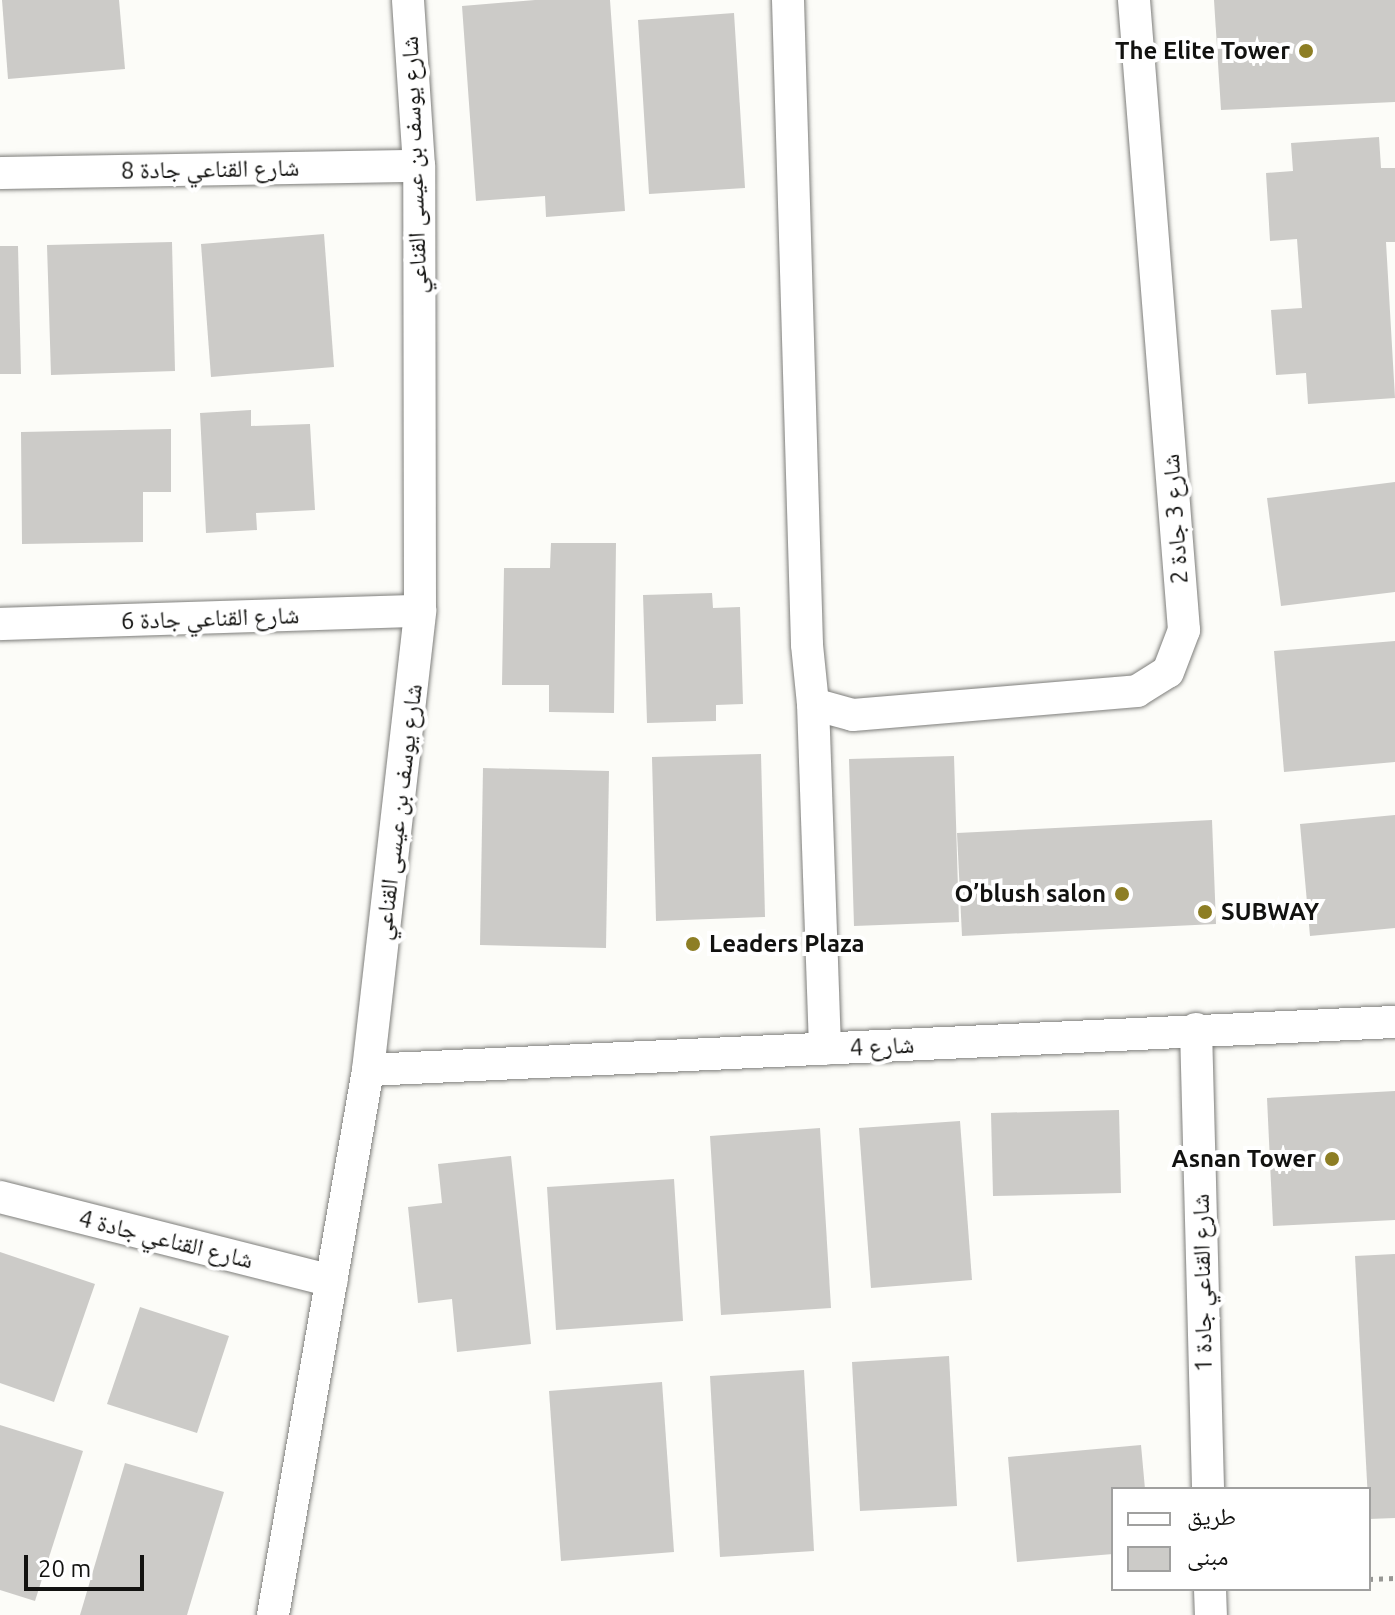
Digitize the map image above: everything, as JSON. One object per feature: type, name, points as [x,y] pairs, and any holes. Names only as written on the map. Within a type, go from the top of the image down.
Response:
[{"type":"street","name":"شارع يوسف بن عيسى القناعي","points":[[273,1615],[368,1070],[420,611],[419,166],[408,0]]},
{"type":"street","points":[[788,0],[825,1049]]},
{"type":"street","name":"شارع 3 جادة 2","points":[[813,704],[853,715],[1137,691],[1168,672],[1184,630],[1134,0]]},
{"type":"street","name":"شارع القناعي جادة 8","points":[[0,173],[419,166]]},
{"type":"street","name":"شارع القناعي جادة 6","points":[[0,624],[420,611]]},
{"type":"street","name":"شارع 4","points":[[368,1070],[1395,1022]]},
{"type":"street","name":"شارع القناعي جادة 1","points":[[1196,1029],[1208,1487]]},
{"type":"street","name":"شارع القناعي جادة 4","points":[[0,1197],[332,1281]]},
{"type":"street","points":[[1210,1591],[1211,1615]]},
{"type":"path","points":[[1371,1579],[1395,1578]]},
{"type":"building","points":[[2,0],[119,0],[125,69],[8,79]]},
{"type":"building","points":[[535,0],[610,0],[625,211],[546,217],[545,196],[476,201],[462,6]]},
{"type":"building","name":"The Elite Tower","points":[[1214,0],[1395,0],[1395,102],[1221,110]]},
{"type":"building","points":[[734,13],[745,188],[649,194],[638,20]]},
{"type":"building","points":[[1379,137],[1381,168],[1395,168],[1395,242],[1386,242],[1395,398],[1308,404],[1306,373],[1276,375],[1271,310],[1302,308],[1297,239],[1270,241],[1266,173],[1293,171],[1291,143]]},
{"type":"building","points":[[324,234],[334,367],[211,377],[201,244]]},
{"type":"building","points":[[172,242],[175,371],[51,375],[47,245]]},
{"type":"building","points":[[0,246],[18,246],[21,374],[0,374]]},
{"type":"building","points":[[251,410],[251,426],[310,424],[315,510],[256,513],[257,530],[206,533],[200,413]]},
{"type":"building","points":[[171,429],[171,492],[143,492],[143,542],[22,544],[21,432]]},
{"type":"building","points":[[1395,482],[1395,592],[1281,606],[1267,498]]},
{"type":"building","points":[[551,543],[616,543],[614,713],[549,712],[549,685],[502,685],[504,568],[550,568]]},
{"type":"building","points":[[712,593],[713,608],[740,607],[743,704],[716,705],[716,721],[647,723],[643,595]]},
{"type":"building","points":[[1395,641],[1395,762],[1284,772],[1274,651]]},
{"type":"building","points":[[761,754],[765,917],[656,921],[652,757]]},
{"type":"building","points":[[954,756],[959,922],[854,926],[849,759]]},
{"type":"building","points":[[483,768],[609,771],[606,948],[480,945]]},
{"type":"building","points":[[1395,815],[1395,928],[1310,936],[1300,824]]},
{"type":"building","points":[[1212,820],[1216,924],[962,936],[957,833]]},
{"type":"building","name":"Asnan Tower","points":[[1395,1091],[1395,1220],[1273,1226],[1267,1098]]},
{"type":"building","points":[[1119,1110],[1121,1193],[993,1196],[991,1113]]},
{"type":"building","points":[[960,1121],[972,1280],[871,1288],[859,1128]]},
{"type":"building","points":[[820,1128],[831,1308],[721,1315],[710,1136]]},
{"type":"building","points":[[511,1156],[531,1344],[457,1352],[452,1299],[418,1303],[408,1207],[442,1203],[438,1164]]},
{"type":"building","points":[[674,1179],[683,1321],[556,1330],[547,1187]]},
{"type":"building","points":[[0,1252],[95,1284],[54,1402],[0,1383]]},
{"type":"building","points":[[1395,1254],[1395,1518],[1371,1519],[1355,1256]]},
{"type":"building","points":[[140,1307],[229,1336],[197,1433],[107,1404]]},
{"type":"building","points":[[949,1356],[957,1506],[860,1511],[852,1362]]},
{"type":"building","points":[[804,1370],[814,1551],[720,1557],[710,1376]]},
{"type":"building","points":[[662,1382],[674,1552],[561,1561],[549,1391]]},
{"type":"building","points":[[0,1425],[83,1451],[35,1601],[0,1590]]},
{"type":"building","points":[[1141,1445],[1145,1487],[1111,1487],[1111,1554],[1017,1562],[1008,1457]]},
{"type":"building","points":[[125,1463],[224,1492],[187,1615],[80,1615]]},
{"type":"place","name":"The Elite Tower","points":[[1306,51]]},
{"type":"place","name":"O’blush salon","points":[[1122,894]]},
{"type":"place","name":"SUBWAY","points":[[1205,912]]},
{"type":"place","name":"Leaders Plaza","points":[[693,944]]},
{"type":"place","name":"Asnan Tower","points":[[1332,1159]]}]
